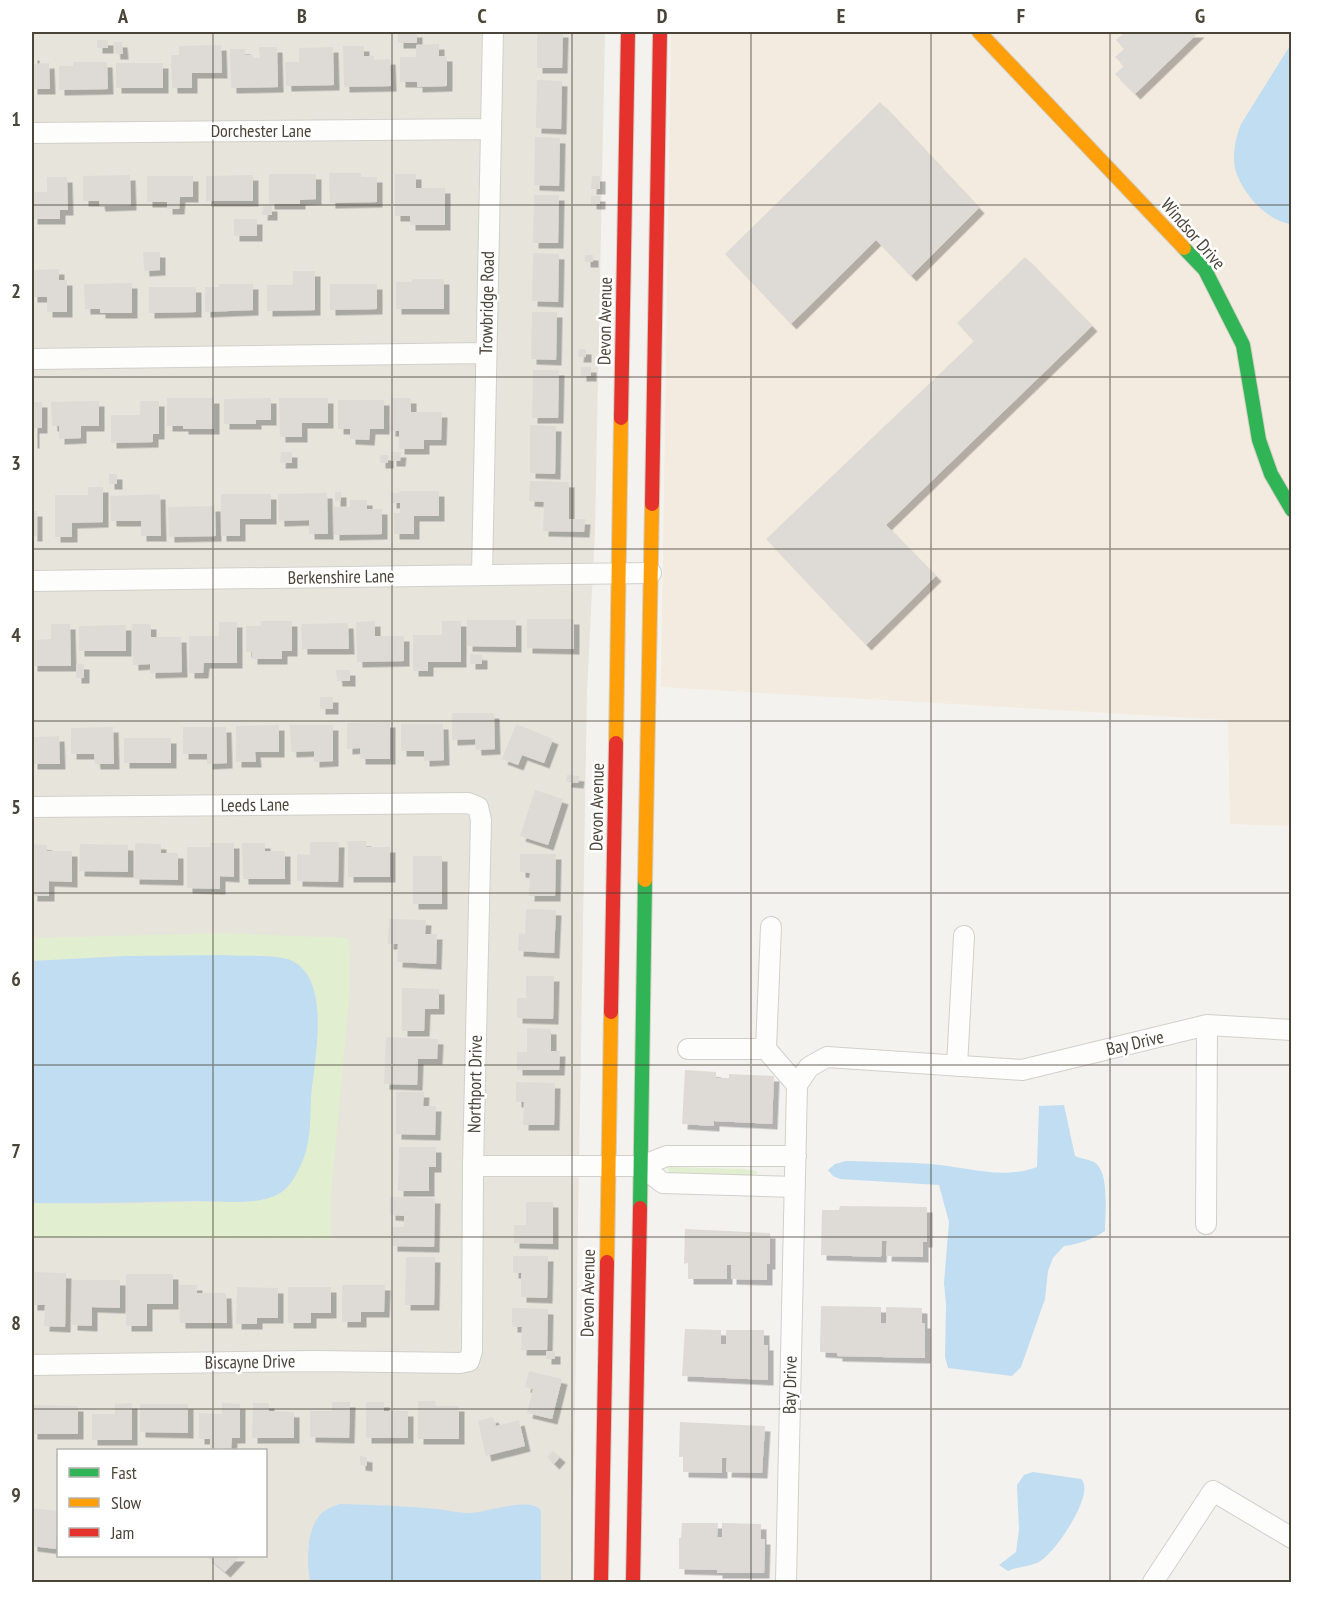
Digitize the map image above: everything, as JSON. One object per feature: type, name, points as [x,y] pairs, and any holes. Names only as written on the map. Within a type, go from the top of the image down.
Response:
[{"type":"main road","name":"Devon Avenue","points":[[601,1582],[628,32]]},
{"type":"main road","points":[[633,1582],[660,32]]},
{"type":"main road","name":"Windsor Drive","points":[[979,32],[1205,270],[1243,345],[1259,440],[1271,474],[1292,510]]},
{"type":"street","name":"Trowbridge Road","points":[[482,575],[493,32]]},
{"type":"street","name":"Dorchester Lane","points":[[32,133],[490,129]]},
{"type":"street","points":[[32,359],[486,353]]},
{"type":"street","name":"Berkenshire Lane","points":[[32,581],[651,573]]},
{"type":"street","name":"Leeds Lane","points":[[32,807],[468,803],[478,807]]},
{"type":"street","name":"Northport Drive","points":[[469,1361],[472,1351],[473,1166],[481,820],[478,807]]},
{"type":"street","points":[[771,927],[766,1049],[797,1085]]},
{"type":"street","points":[[957,1066],[964,936]]},
{"type":"street","points":[[1206,1224],[1207,1025]]},
{"type":"street","name":"Bay Drive","points":[[786,1582],[797,1085],[809,1067],[827,1057],[1022,1070],[1207,1025],[1292,1030]]},
{"type":"street","points":[[688,1049],[766,1049]]},
{"type":"street","points":[[473,1166],[640,1166],[667,1156],[796,1156]]},
{"type":"street","points":[[640,1166],[663,1183],[795,1186]]},
{"type":"street","name":"Biscayne Drive","points":[[32,1365],[315,1361],[460,1363],[469,1361]]},
{"type":"street","points":[[1153,1582],[1212,1491],[1292,1538]]},
{"type":"shaded area","points":[[32,32],[605,32],[595,531],[587,691],[572,1582],[32,1582]]},
{"type":"shaded area","points":[[671,32],[1291,32],[1291,826],[1230,824],[1228,720],[661,687]]},
{"type":"green space","points":[[226,933],[349,938],[350,989],[331,1195],[331,1239],[32,1238],[32,1203],[247,1201],[294,1178],[304,1158],[308,1139],[311,1096],[268,956],[127,956],[32,961],[32,938]]},
{"type":"green space","points":[[669,1167],[744,1169],[757,1171],[757,1174],[742,1176],[669,1174]]},
{"type":"water","points":[[1291,44],[1291,224],[1266,213],[1246,192],[1235,169],[1234,156],[1241,124]]},
{"type":"water","points":[[224,955],[290,960],[307,974],[314,989],[318,1026],[309,1137],[306,1153],[291,1183],[272,1197],[251,1201],[32,1203],[32,961],[127,956]]},
{"type":"water","points":[[1064,1105],[1075,1156],[1094,1162],[1099,1167],[1105,1183],[1105,1231],[1085,1241],[1064,1246],[1053,1258],[1048,1271],[1045,1299],[1021,1367],[1012,1376],[948,1368],[945,1357],[944,1283],[949,1222],[939,1185],[840,1179],[828,1170],[835,1164],[846,1161],[931,1164],[998,1173],[1024,1171],[1037,1167],[1039,1106]]},
{"type":"water","points":[[1033,1472],[1081,1479],[1084,1486],[1083,1496],[1065,1533],[1043,1559],[1035,1564],[1008,1571],[999,1565],[1016,1552],[1019,1530],[1017,1485],[1024,1475]]},
{"type":"water","points":[[340,1504],[412,1507],[461,1513],[506,1506],[535,1506],[541,1510],[541,1582],[310,1582],[308,1554],[314,1524],[326,1510]]},
{"type":"building","points":[[398,32],[417,32],[417,43],[398,43]]},
{"type":"building","points":[[537,32],[563,32],[562,68],[537,68]]},
{"type":"building","points":[[1125,32],[1199,32],[1135,94],[1115,74],[1124,66],[1115,57],[1124,49],[1116,40]]},
{"type":"building","points":[[97,40],[108,40],[108,48],[97,48]]},
{"type":"building","points":[[114,42],[122,42],[123,54],[115,54]]},
{"type":"building","points":[[439,44],[439,56],[447,56],[447,86],[417,87],[417,82],[400,82],[400,57],[416,57],[416,45]]},
{"type":"building","points":[[221,45],[222,73],[192,73],[192,88],[172,88],[171,55],[179,55],[179,46]]},
{"type":"building","points":[[343,46],[364,46],[364,56],[374,56],[374,60],[390,59],[391,86],[344,87]]},
{"type":"building","points":[[259,47],[277,47],[278,87],[231,88],[230,49],[245,49],[245,55],[260,58]]},
{"type":"building","points":[[333,47],[334,85],[286,86],[285,62],[299,62],[299,48]]},
{"type":"building","points":[[32,55],[34,55],[34,64],[49,63],[50,89],[32,89]]},
{"type":"building","points":[[73,62],[107,62],[108,89],[59,90],[59,66],[73,66]]},
{"type":"building","points":[[116,63],[163,63],[163,88],[116,88]]},
{"type":"building","points":[[537,80],[562,81],[561,129],[536,128]]},
{"type":"building","points":[[880,102],[979,208],[911,276],[876,240],[791,324],[725,254]]},
{"type":"building","points":[[535,137],[560,138],[559,186],[534,185]]},
{"type":"building","points":[[329,173],[361,173],[361,177],[377,177],[377,202],[330,203]]},
{"type":"building","points":[[269,174],[316,174],[316,199],[300,200],[300,204],[269,204]]},
{"type":"building","points":[[395,174],[416,174],[416,188],[445,188],[445,225],[410,225],[410,216],[395,216]]},
{"type":"building","points":[[130,175],[131,205],[100,206],[99,201],[83,201],[83,176]]},
{"type":"building","points":[[253,175],[253,201],[206,201],[206,176]]},
{"type":"building","points":[[147,176],[193,176],[193,197],[180,197],[179,209],[167,209],[167,202],[147,202]]},
{"type":"building","points":[[592,176],[600,176],[600,189],[591,189]]},
{"type":"building","points":[[47,177],[67,177],[68,210],[60,210],[60,219],[32,219],[32,192],[47,192]]},
{"type":"building","points":[[534,195],[559,195],[558,243],[533,243]]},
{"type":"building","points":[[591,196],[600,196],[600,204],[591,204]]},
{"type":"building","points":[[263,206],[272,206],[272,215],[262,215]]},
{"type":"building","points":[[234,219],[257,219],[257,236],[234,236]]},
{"type":"building","points":[[143,252],[160,252],[160,270],[144,271]]},
{"type":"building","points":[[533,253],[559,254],[558,302],[532,301]]},
{"type":"building","points":[[585,255],[593,255],[593,262],[585,262]]},
{"type":"building","points":[[1025,257],[1092,326],[886,525],[936,576],[866,645],[766,539],[974,341],[957,323]]},
{"type":"building","points":[[59,269],[59,280],[67,280],[67,312],[47,312],[47,297],[32,297],[32,270]]},
{"type":"building","points":[[293,271],[315,271],[315,310],[267,311],[267,285],[293,285]]},
{"type":"building","points":[[412,279],[444,279],[444,309],[396,309],[396,282],[412,282]]},
{"type":"building","points":[[132,283],[132,313],[100,313],[100,309],[85,309],[84,284]]},
{"type":"building","points":[[219,284],[253,284],[253,310],[205,312],[205,287],[219,287]]},
{"type":"building","points":[[330,284],[377,284],[377,309],[330,310]]},
{"type":"building","points":[[149,287],[196,287],[196,312],[149,313]]},
{"type":"building","points":[[532,312],[557,312],[556,360],[531,359]]},
{"type":"building","points":[[579,349],[586,349],[586,357],[578,357]]},
{"type":"building","points":[[581,367],[591,367],[591,376],[581,376]]},
{"type":"building","points":[[533,370],[559,370],[558,418],[532,418]]},
{"type":"building","points":[[167,398],[214,398],[214,429],[183,429],[183,426],[167,426]]},
{"type":"building","points":[[271,398],[271,420],[256,420],[256,424],[224,424],[224,399]]},
{"type":"building","points":[[279,398],[328,398],[328,423],[302,423],[302,437],[280,437]]},
{"type":"building","points":[[391,398],[411,398],[411,412],[442,412],[441,440],[424,440],[424,449],[399,449],[399,431],[390,431]]},
{"type":"building","points":[[338,400],[384,400],[384,429],[370,429],[369,440],[350,439],[350,429],[338,429]]},
{"type":"building","points":[[99,401],[99,426],[81,426],[81,438],[59,439],[59,426],[52,426],[51,402]]},
{"type":"building","points":[[140,401],[159,401],[159,434],[153,434],[153,442],[111,443],[111,415],[140,415]]},
{"type":"building","points":[[32,402],[42,402],[42,428],[34,428],[34,443],[32,443]]},
{"type":"building","points":[[530,425],[556,426],[555,474],[530,473]]},
{"type":"building","points":[[281,452],[292,452],[292,463],[280,463]]},
{"type":"building","points":[[391,452],[401,452],[400,461],[391,461]]},
{"type":"building","points":[[380,455],[388,455],[388,463],[380,463]]},
{"type":"building","points":[[109,474],[117,474],[117,484],[109,484]]},
{"type":"building","points":[[530,481],[569,482],[569,519],[585,519],[584,532],[543,531],[544,502],[529,501]]},
{"type":"building","points":[[88,487],[103,487],[103,522],[72,523],[72,537],[55,537],[55,495],[88,495]]},
{"type":"building","points":[[399,491],[439,491],[439,516],[414,516],[414,534],[394,534],[394,513],[400,513],[400,503],[391,503],[391,493],[400,493]]},
{"type":"building","points":[[335,492],[341,492],[341,501],[335,501]]},
{"type":"building","points":[[327,493],[328,534],[309,534],[309,520],[279,521],[278,494]]},
{"type":"building","points":[[160,494],[161,536],[141,536],[141,521],[111,521],[110,496]]},
{"type":"building","points":[[221,494],[271,494],[271,519],[240,519],[240,536],[221,536]]},
{"type":"building","points":[[350,500],[367,500],[367,509],[382,509],[382,534],[334,535],[334,507],[350,507]]},
{"type":"building","points":[[215,506],[216,536],[169,537],[168,507]]},
{"type":"building","points":[[32,511],[37,511],[37,536],[32,536]]},
{"type":"building","points":[[527,619],[574,619],[574,649],[527,648]]},
{"type":"building","points":[[467,620],[516,620],[516,647],[467,646]]},
{"type":"building","points":[[261,621],[292,621],[292,651],[282,651],[282,659],[252,659],[252,652],[246,652],[246,626],[261,626]]},
{"type":"building","points":[[375,621],[375,636],[404,636],[404,661],[357,662],[356,622]]},
{"type":"building","points":[[442,621],[461,621],[461,662],[428,662],[428,671],[413,671],[413,635],[442,635]]},
{"type":"building","points":[[219,622],[237,622],[237,663],[204,663],[203,673],[189,673],[189,636],[219,636]]},
{"type":"building","points":[[348,623],[349,649],[302,649],[301,624]]},
{"type":"building","points":[[51,624],[70,624],[71,666],[32,666],[32,640],[51,639]]},
{"type":"building","points":[[132,624],[151,624],[151,637],[181,637],[182,672],[150,673],[150,664],[133,665]]},
{"type":"building","points":[[126,625],[126,651],[79,651],[79,626]]},
{"type":"building","points":[[470,654],[482,655],[482,664],[470,664]]},
{"type":"building","points":[[76,664],[84,664],[84,678],[76,678]]},
{"type":"building","points":[[336,670],[350,670],[350,681],[337,681]]},
{"type":"building","points":[[320,697],[333,697],[333,709],[320,709]]},
{"type":"building","points":[[452,713],[494,713],[495,749],[476,750],[475,739],[452,740]]},
{"type":"building","points":[[390,722],[390,759],[360,759],[360,748],[347,749],[347,723]]},
{"type":"building","points":[[401,724],[443,724],[444,760],[424,761],[424,751],[401,751]]},
{"type":"building","points":[[516,724],[553,739],[544,763],[522,755],[518,765],[502,759]]},
{"type":"building","points":[[279,725],[279,752],[255,752],[256,762],[236,762],[236,726]]},
{"type":"building","points":[[290,725],[333,725],[333,761],[314,762],[314,751],[291,752]]},
{"type":"building","points":[[113,727],[114,764],[95,764],[94,754],[71,754],[71,728]]},
{"type":"building","points":[[183,727],[226,727],[227,763],[207,764],[207,754],[183,754]]},
{"type":"building","points":[[59,736],[60,764],[32,764],[32,737]]},
{"type":"building","points":[[124,738],[171,738],[171,763],[124,763]]},
{"type":"building","points":[[567,775],[579,776],[578,783],[566,782]]},
{"type":"building","points":[[535,790],[563,799],[548,845],[520,836]]},
{"type":"building","points":[[348,841],[366,841],[366,847],[390,847],[390,877],[348,877]]},
{"type":"building","points":[[310,842],[339,842],[338,882],[297,881],[297,854],[310,855]]},
{"type":"building","points":[[135,843],[161,844],[161,853],[178,853],[178,880],[134,879]]},
{"type":"building","points":[[210,843],[234,843],[234,877],[220,876],[220,889],[187,888],[187,847],[211,847]]},
{"type":"building","points":[[242,843],[265,843],[265,851],[285,851],[285,879],[243,879]]},
{"type":"building","points":[[32,844],[47,845],[47,851],[72,851],[72,882],[49,881],[49,896],[32,896]]},
{"type":"building","points":[[80,844],[128,845],[128,872],[79,871]]},
{"type":"building","points":[[520,854],[556,854],[555,896],[529,896],[530,873],[520,872]]},
{"type":"building","points":[[413,856],[442,856],[442,904],[413,904]]},
{"type":"building","points":[[526,909],[556,910],[554,953],[518,951],[519,933],[525,934]]},
{"type":"building","points":[[389,919],[426,920],[425,934],[437,934],[436,964],[397,962],[398,944],[388,944]]},
{"type":"building","points":[[526,976],[554,976],[553,1019],[517,1018],[517,998],[526,998]]},
{"type":"building","points":[[402,988],[439,989],[439,1009],[425,1009],[424,1031],[402,1031]]},
{"type":"building","points":[[527,1028],[551,1029],[551,1051],[560,1051],[559,1070],[517,1070],[517,1052],[527,1052]]},
{"type":"building","points":[[386,1037],[438,1039],[437,1059],[418,1059],[417,1085],[384,1084]]},
{"type":"building","points":[[685,1070],[716,1072],[716,1078],[729,1078],[729,1074],[774,1076],[772,1124],[714,1121],[714,1126],[682,1124]]},
{"type":"building","points":[[516,1082],[555,1083],[554,1125],[523,1125],[524,1102],[516,1102]]},
{"type":"building","points":[[396,1092],[424,1092],[423,1106],[436,1106],[435,1135],[396,1134]]},
{"type":"building","points":[[399,1147],[436,1147],[436,1167],[429,1167],[429,1191],[398,1191]]},
{"type":"building","points":[[390,1197],[435,1198],[434,1247],[392,1246],[392,1227],[404,1227],[404,1216],[390,1215]]},
{"type":"building","points":[[526,1202],[553,1202],[553,1244],[514,1243],[514,1225],[526,1225]]},
{"type":"building","points":[[840,1206],[927,1207],[927,1242],[923,1242],[923,1257],[886,1256],[887,1241],[882,1241],[881,1257],[821,1255],[822,1210],[839,1210]]},
{"type":"building","points":[[685,1229],[770,1233],[770,1264],[767,1264],[767,1280],[731,1279],[731,1265],[727,1265],[727,1279],[688,1279],[688,1263],[684,1264]]},
{"type":"building","points":[[513,1256],[548,1256],[547,1298],[521,1297],[521,1273],[513,1273]]},
{"type":"building","points":[[406,1257],[435,1257],[434,1305],[405,1305]]},
{"type":"building","points":[[32,1272],[66,1273],[65,1327],[44,1326],[45,1305],[32,1305]]},
{"type":"building","points":[[126,1274],[173,1274],[173,1304],[147,1304],[147,1326],[126,1326]]},
{"type":"building","points":[[72,1280],[120,1280],[120,1308],[92,1307],[92,1326],[72,1325]]},
{"type":"building","points":[[179,1285],[197,1285],[197,1293],[226,1293],[227,1323],[180,1323]]},
{"type":"building","points":[[342,1285],[385,1285],[384,1312],[361,1312],[361,1322],[342,1322]]},
{"type":"building","points":[[237,1287],[278,1288],[278,1318],[257,1318],[257,1324],[236,1324]]},
{"type":"building","points":[[288,1287],[331,1287],[331,1313],[311,1313],[311,1323],[288,1323]]},
{"type":"building","points":[[821,1306],[881,1307],[881,1323],[886,1323],[886,1307],[922,1308],[922,1323],[925,1323],[925,1358],[837,1356],[837,1353],[820,1352]]},
{"type":"building","points":[[512,1308],[548,1309],[547,1350],[521,1350],[522,1327],[512,1327]]},
{"type":"building","points":[[685,1329],[721,1330],[721,1344],[726,1344],[726,1330],[764,1330],[764,1345],[768,1345],[768,1380],[682,1376]]},
{"type":"building","points":[[546,1351],[555,1351],[555,1359],[546,1359]]},
{"type":"building","points":[[529,1371],[562,1379],[552,1419],[527,1413],[533,1389],[525,1387]]},
{"type":"building","points":[[418,1401],[435,1401],[436,1406],[459,1406],[459,1439],[418,1439]]},
{"type":"building","points":[[332,1402],[350,1402],[349,1438],[310,1437],[310,1411],[332,1411]]},
{"type":"building","points":[[366,1402],[384,1402],[384,1411],[408,1411],[408,1438],[366,1438]]},
{"type":"building","points":[[132,1403],[132,1440],[92,1440],[92,1414],[115,1414],[115,1404]]},
{"type":"building","points":[[222,1403],[240,1404],[240,1438],[232,1438],[231,1449],[210,1449],[210,1439],[199,1439],[199,1413],[222,1414]]},
{"type":"building","points":[[253,1403],[269,1403],[269,1411],[294,1412],[294,1438],[252,1438]]},
{"type":"building","points":[[140,1404],[188,1404],[188,1433],[140,1432]]},
{"type":"building","points":[[32,1405],[78,1406],[78,1434],[32,1434]]},
{"type":"building","points":[[493,1417],[496,1426],[519,1420],[525,1446],[486,1456],[478,1421]]},
{"type":"building","points":[[680,1422],[765,1426],[762,1473],[726,1472],[727,1458],[722,1458],[722,1473],[683,1472],[683,1457],[679,1457]]},
{"type":"building","points":[[553,1451],[560,1457],[554,1464],[547,1457]]},
{"type":"building","points":[[360,1456],[367,1457],[367,1466],[360,1465]]},
{"type":"building","points":[[32,1508],[57,1511],[56,1549],[32,1546]]},
{"type":"building","points":[[682,1523],[718,1523],[717,1537],[722,1537],[722,1523],[761,1524],[761,1539],[765,1539],[764,1573],[717,1573],[717,1570],[679,1569],[679,1538],[681,1538]]},
{"type":"building","points":[[207,1557],[239,1557],[225,1572]]},
{"type":"traffic: fast","points":[[1184,248],[1205,270],[1243,345],[1259,440],[1271,474],[1292,510]]},
{"type":"traffic: fast","points":[[640,1208],[645,880]]},
{"type":"traffic: slow","points":[[979,32],[1184,248]]},
{"type":"traffic: slow","points":[[616,743],[621,418]]},
{"type":"traffic: slow","points":[[645,880],[652,504]]},
{"type":"traffic: slow","points":[[607,1262],[611,1012]]},
{"type":"traffic: jam","points":[[621,418],[628,32]]},
{"type":"traffic: jam","points":[[652,504],[660,32]]},
{"type":"traffic: jam","points":[[611,1012],[616,743]]},
{"type":"traffic: jam","points":[[633,1582],[640,1208]]},
{"type":"traffic: jam","points":[[601,1582],[607,1262]]}]
